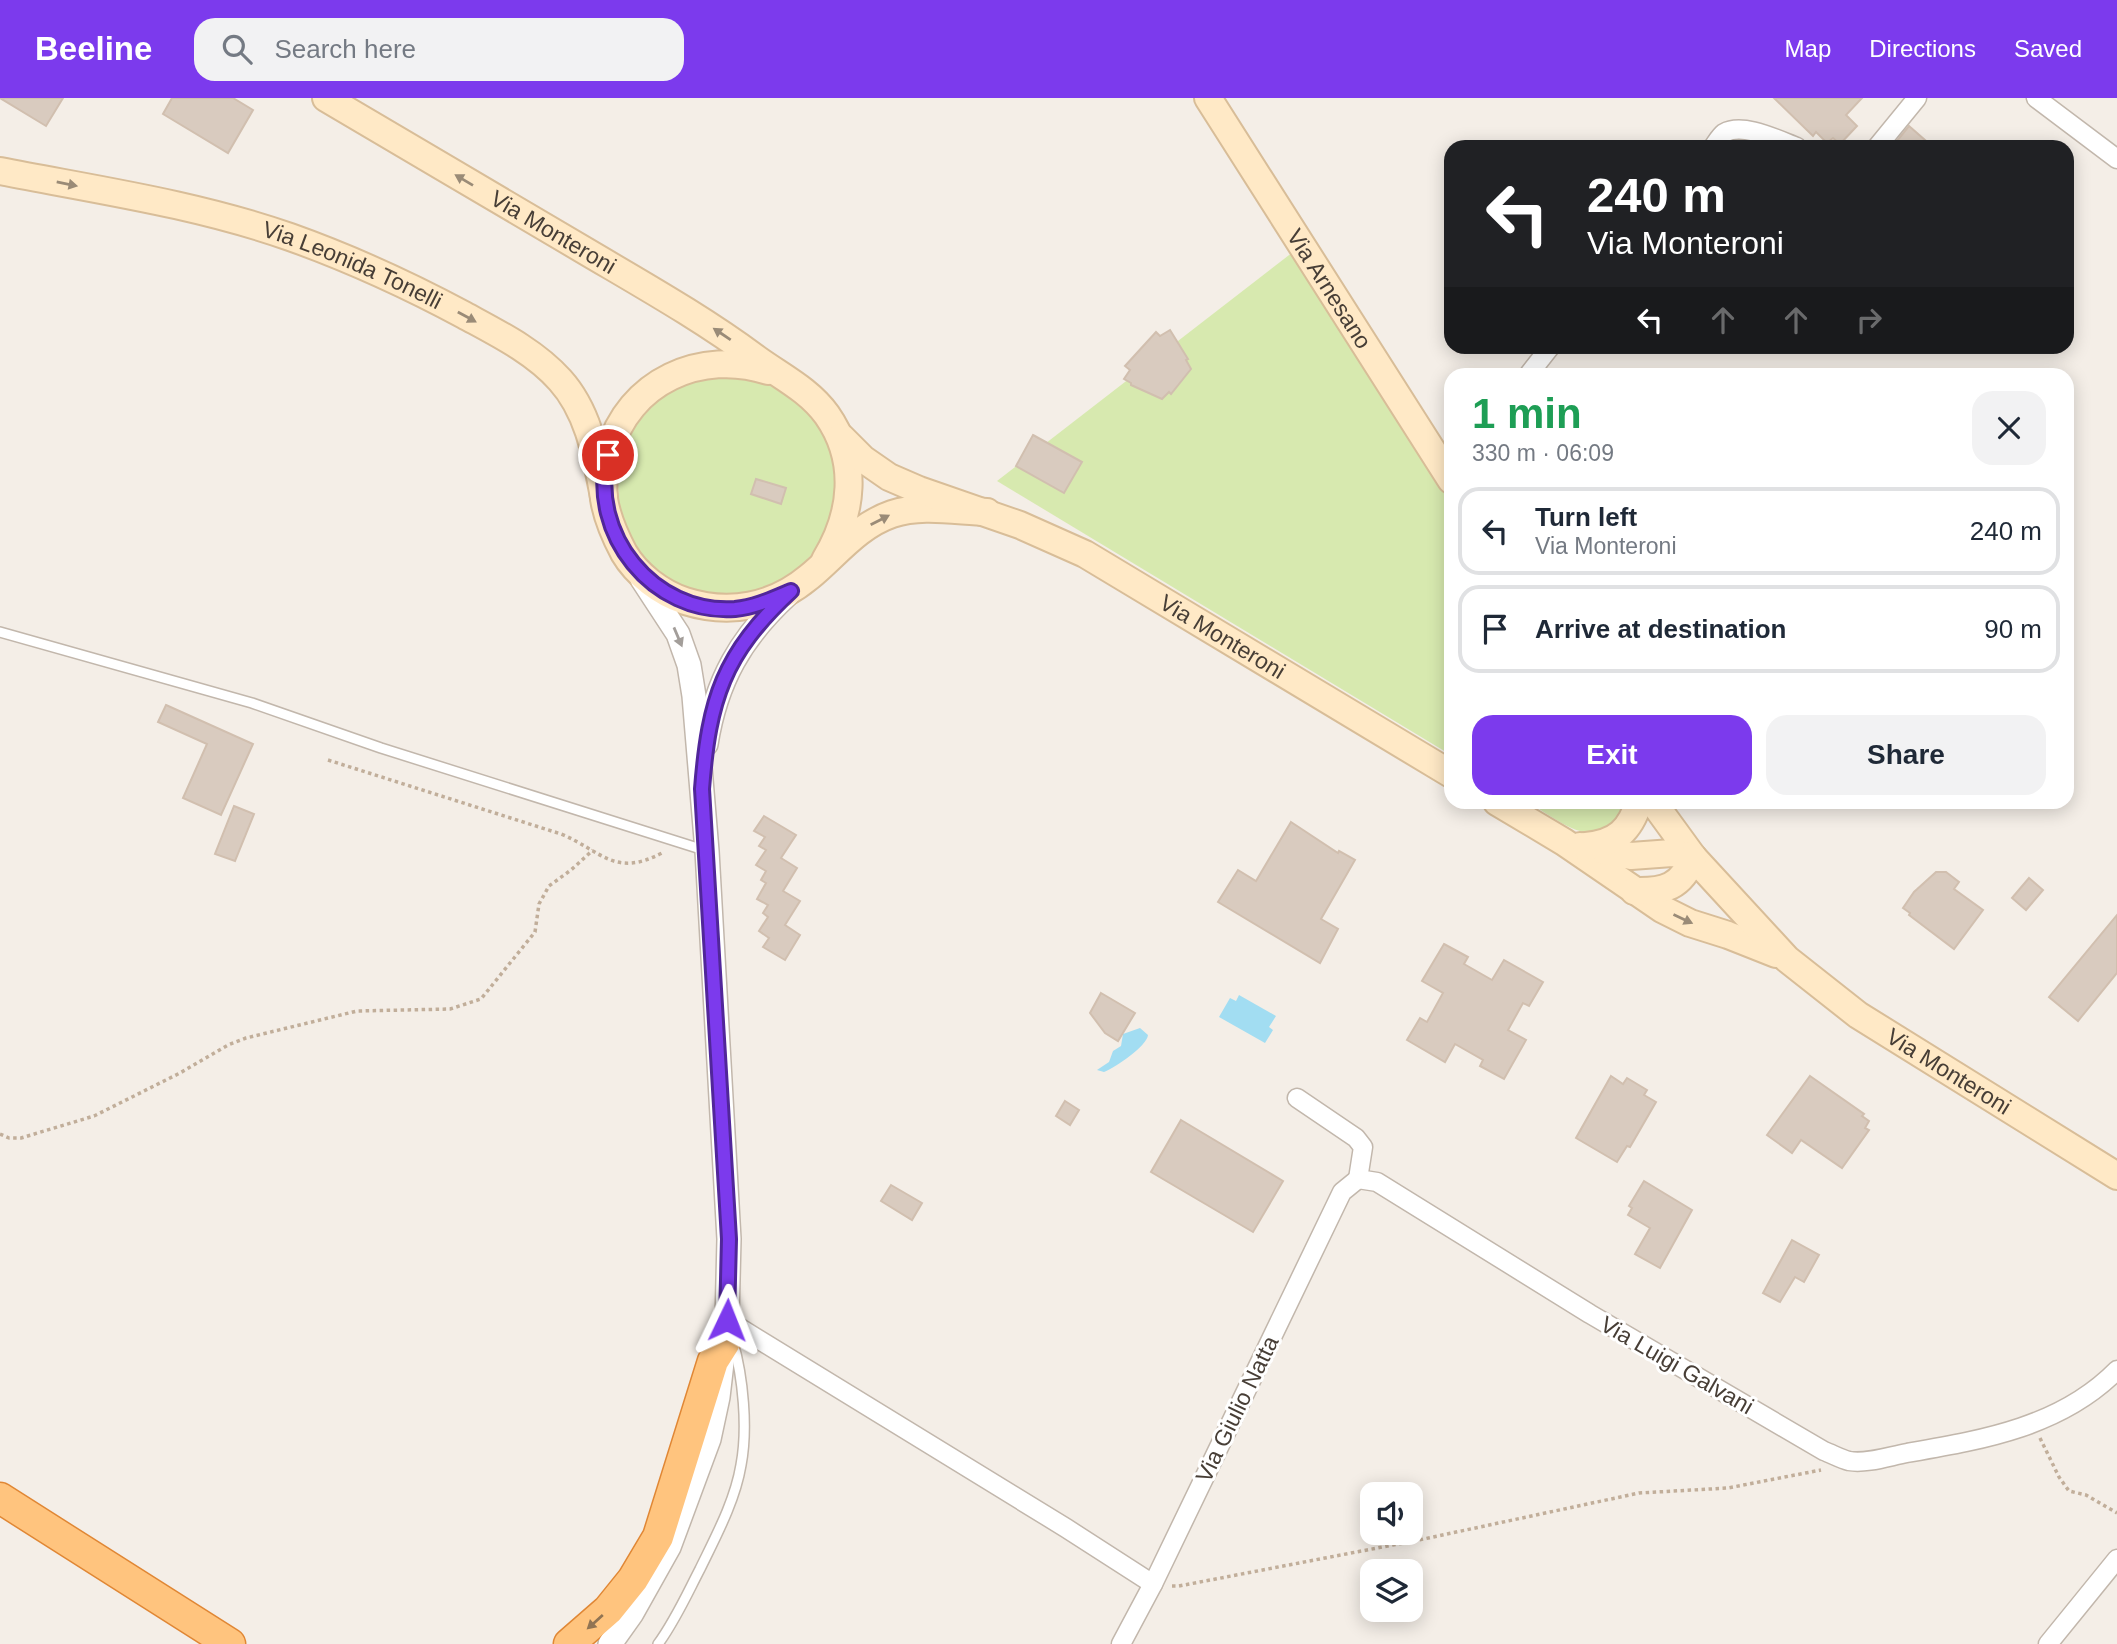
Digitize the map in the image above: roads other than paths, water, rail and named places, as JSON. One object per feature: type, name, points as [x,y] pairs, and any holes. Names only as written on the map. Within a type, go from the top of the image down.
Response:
[{"type":"highway","points":[[569,1644],[608,1610],[633,1579],[658,1537],[713,1362],[726,1331]]},
{"type":"highway","points":[[0,1498],[230,1644]]},
{"type":"main road","name":"Via Monteroni","points":[[326,98],[694,316],[813,398],[837,433],[847,461],[849,491],[838,538],[825,560]]},
{"type":"main road","name":"Via Arnesano","points":[[1208,98],[1444,466]]},
{"type":"main road","name":"Via Leonida Tonelli","points":[[0,171],[186,208],[288,236],[390,278],[446,305],[535,356],[561,381],[582,414],[595,451],[604,497]]},
{"type":"main road","name":"Via Monteroni","points":[[778,374],[751,365],[722,363],[694,367],[667,378],[625,416],[612,441],[605,469],[604,497],[613,532],[628,560],[649,582],[675,597],[703,607],[733,609],[763,603],[791,591],[861,530],[891,514],[911,509],[987,512]]},
{"type":"main road","name":"Via Monteroni","points":[[837,433],[863,459],[889,477],[919,490],[987,512],[1053,538],[1085,554],[1444,770]]},
{"type":"main road","name":"Via Monteroni","points":[[1510,809],[1573,844],[1634,891],[1690,923],[1787,959]]},
{"type":"main road","points":[[1573,844],[1607,841],[1621,834],[1634,818],[1637,809]]},
{"type":"main road","name":"Via Monteroni","points":[[1658,809],[1693,857],[1787,959],[1869,1022],[2117,1176]]},
{"type":"main road","name":"Via Monteroni","points":[[1573,844],[1630,856],[1672,853],[1693,857]]},
{"type":"main road","points":[[1634,891],[1654,892],[1674,884],[1688,870],[1693,857]]},
{"type":"street","points":[[1883,140],[1917,98]]},
{"type":"street","points":[[2036,98],[2117,159]]},
{"type":"street","points":[[1718,140],[1724,133],[1743,130],[1780,140]]},
{"type":"street","points":[[1534,368],[1545,354]]},
{"type":"street","points":[[610,1644],[669,1547],[709,1439],[718,1396],[726,1331],[729,1239],[707,851],[689,665],[678,634],[628,560]]},
{"type":"street","points":[[702,789],[709,722],[729,667],[745,640],[766,614],[791,591]]},
{"type":"street","points":[[1297,1098],[1356,1138],[1363,1147],[1358,1179]]},
{"type":"street","name":"Via Luigi Galvani","points":[[1358,1179],[1377,1182],[1590,1314],[1824,1451],[1850,1461],[1953,1445],[2033,1424],[2079,1401],[2117,1370]]},
{"type":"street","name":"Via Giulio Natta","points":[[1121,1644],[1153,1584],[1342,1192],[1358,1179]]},
{"type":"street","points":[[726,1331],[1066,1528],[1153,1584]]},
{"type":"street","points":[[2048,1644],[2117,1559]]},
{"type":"lane","points":[[0,632],[252,703],[381,748],[707,851]]},
{"type":"lane","points":[[658,1644],[682,1605],[718,1531],[734,1493],[742,1463],[740,1365],[726,1331]]},
{"type":"water","points":[[1239,995],[1276,1016],[1269,1027],[1273,1030],[1265,1043],[1219,1017],[1230,998],[1236,1001]]},
{"type":"water","points":[[1140,1028],[1148,1035],[1137,1050],[1104,1072],[1097,1070],[1109,1062],[1113,1051],[1121,1046],[1123,1034]]}]
